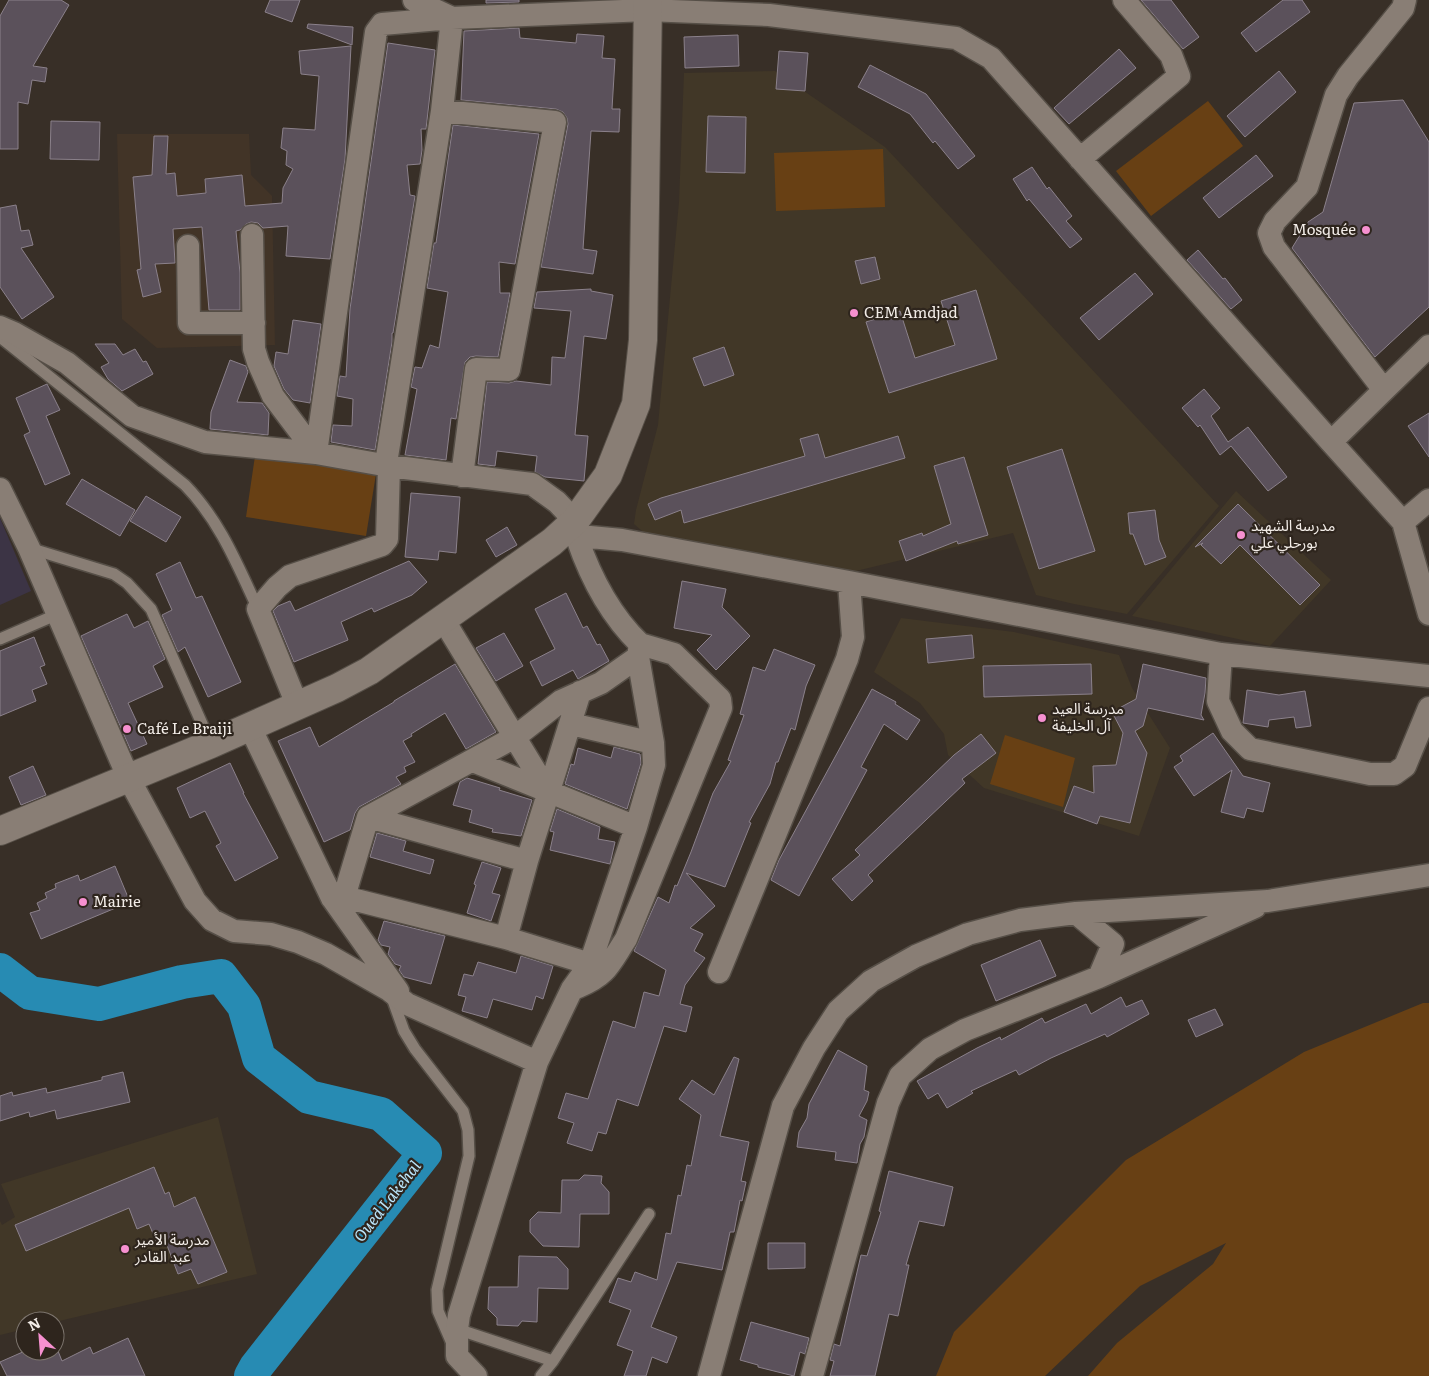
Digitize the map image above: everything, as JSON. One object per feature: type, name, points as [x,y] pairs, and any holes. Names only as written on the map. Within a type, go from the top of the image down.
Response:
[{"type":"main road","points":[[0,831],[298,707],[369,671],[573,529],[608,475],[636,404],[644,340],[648,5]]},
{"type":"street","points":[[414,0],[452,9]]},
{"type":"street","points":[[1080,159],[1179,76],[1171,55],[1124,0]]},
{"type":"street","points":[[1384,390],[1274,247],[1269,234],[1275,220],[1306,187],[1336,95],[1348,76],[1403,8],[1405,0]]},
{"type":"street","points":[[316,453],[376,32],[382,24],[452,9],[648,5],[769,16],[956,38],[992,58],[1403,522],[1429,614]]},
{"type":"street","points":[[298,707],[258,609],[276,587],[290,576],[382,545],[387,539],[389,466],[387,457],[442,111],[452,9]]},
{"type":"street","points":[[442,111],[555,122],[509,370],[476,369],[462,476]]},
{"type":"street","points":[[252,235],[254,349],[273,396],[316,453]]},
{"type":"street","points":[[188,246],[189,323],[254,323]]},
{"type":"street","points":[[0,327],[66,363],[132,416],[205,442],[316,453],[389,466],[532,484],[557,502],[573,529],[584,560],[599,589],[639,651],[653,743],[654,765],[636,827],[590,964],[572,989],[537,1062],[459,1315],[457,1356],[476,1376]]},
{"type":"street","points":[[1331,442],[1429,346]]},
{"type":"street","points":[[0,489],[29,548],[128,777],[194,901],[212,920],[234,931],[271,934],[298,942],[326,954],[389,990],[407,1004],[537,1062]]},
{"type":"street","points":[[1403,522],[1429,500]]},
{"type":"street","points":[[573,529],[590,537],[622,540],[849,582],[1221,654],[1429,676]]},
{"type":"street","points":[[719,972],[847,659],[853,637],[849,582]]},
{"type":"street","points":[[444,619],[548,792]]},
{"type":"street","points":[[338,897],[368,817],[515,737],[561,701],[600,683],[639,651],[674,654],[720,699],[721,708],[626,939],[600,976],[572,989]]},
{"type":"street","points":[[1221,654],[1218,701],[1232,731],[1250,749],[1265,753],[1370,774],[1394,774],[1405,766],[1429,708]]},
{"type":"street","points":[[506,938],[527,861],[580,692]]},
{"type":"street","points":[[571,724],[653,743]]},
{"type":"street","points":[[250,726],[338,897],[407,1004]]},
{"type":"street","points":[[473,761],[636,827]]},
{"type":"street","points":[[368,817],[527,861]]},
{"type":"street","points":[[708,1376],[783,1106],[814,1048],[838,1011],[871,981],[916,956],[968,934],[1020,920],[1076,913],[1268,901],[1429,876]]},
{"type":"street","points":[[338,897],[506,938],[590,964]]},
{"type":"street","points":[[812,1376],[888,1103],[900,1076],[930,1049],[965,1030],[1099,977],[1268,901]]},
{"type":"street","points":[[1076,913],[1113,944],[1099,977]]},
{"type":"lane","points":[[0,337],[186,485],[203,503],[222,532],[258,609]]},
{"type":"lane","points":[[29,548],[114,574],[127,583],[151,609],[211,744]]},
{"type":"lane","points":[[0,639],[58,614]]},
{"type":"lane","points":[[389,990],[404,1031],[415,1049],[463,1110],[468,1130],[468,1156],[437,1290],[438,1311],[457,1356]]},
{"type":"lane","points":[[541,1376],[553,1361],[649,1214]]},
{"type":"lane","points":[[457,1329],[553,1361]]},
{"type":"shaded area","name":"CEM Amdjad","points":[[775,71],[885,147],[1219,506],[1127,614],[1036,595],[1013,533],[856,571],[650,538],[634,524],[658,425],[679,202],[684,73]]},
{"type":"shaded area","points":[[1208,101],[1243,146],[1151,216],[1116,171]]},
{"type":"shaded area","points":[[117,134],[249,134],[251,175],[272,196],[275,345],[157,348],[122,319]]},
{"type":"shaded area","points":[[883,149],[885,207],[776,211],[774,153]]},
{"type":"shaded area","points":[[255,456],[376,474],[366,536],[246,517]]},
{"type":"shaded area","name":"مدرسة الشهيد بورحلي علي","points":[[1236,491],[1331,580],[1270,646],[1132,616]]},
{"type":"shaded area","points":[[0,518],[31,591],[0,605]]},
{"type":"shaded area","name":"مدرسة العيد آل الخليفة","points":[[901,618],[1014,632],[1119,655],[1132,688],[1170,748],[1139,836],[984,788],[948,755],[944,734],[920,703],[874,672]]},
{"type":"shaded area","points":[[1005,735],[1075,758],[1063,807],[990,784]]},
{"type":"shaded area","points":[[1423,1003],[1429,1003],[1429,1376],[1088,1376],[1117,1343],[1213,1264],[1226,1243],[1140,1286],[1045,1376],[936,1376],[954,1332],[1126,1160],[1304,1052]]},
{"type":"shaded area","name":"مدرسة الأمير عبد القادر","points":[[218,1117],[257,1274],[65,1320],[65,1311],[15,1311],[15,1331],[0,1335],[0,1221],[2,1225],[15,1217],[1,1184]]},
{"type":"building","points":[[9,0],[61,0],[69,5],[33,66],[47,68],[45,82],[32,80],[28,104],[18,102],[18,149],[0,149],[0,16]]},
{"type":"building","points":[[270,0],[300,0],[292,22],[265,12]]},
{"type":"building","points":[[486,0],[519,0],[519,2],[486,3]]},
{"type":"building","points":[[1141,0],[1171,0],[1199,37],[1183,49]]},
{"type":"building","points":[[1283,0],[1302,0],[1310,12],[1256,52],[1241,33]]},
{"type":"building","points":[[308,24],[353,27],[352,45],[307,28]]},
{"type":"building","points":[[519,28],[520,38],[576,43],[577,34],[604,36],[602,58],[615,59],[612,109],[620,109],[619,132],[591,131],[583,249],[597,251],[593,274],[541,267],[568,124],[563,112],[556,109],[461,100],[464,31]]},
{"type":"building","points":[[738,35],[739,66],[685,68],[684,37]]},
{"type":"building","points":[[388,43],[435,50],[426,129],[421,129],[422,150],[420,164],[407,165],[410,195],[415,196],[375,450],[331,442],[333,425],[352,426],[353,399],[337,396],[340,376],[346,377],[350,309]]},
{"type":"building","points":[[351,46],[345,159],[330,259],[286,256],[288,226],[263,228],[258,223],[251,222],[246,224],[236,231],[240,273],[240,310],[209,310],[202,227],[173,229],[175,263],[155,264],[161,292],[143,297],[137,270],[141,269],[133,177],[152,175],[154,136],[168,136],[166,174],[175,173],[177,196],[206,193],[205,179],[242,175],[245,206],[282,203],[283,188],[293,169],[286,165],[287,151],[281,148],[283,128],[315,130],[319,76],[301,74],[299,51]]},
{"type":"building","points":[[1119,49],[1136,68],[1069,124],[1054,108]]},
{"type":"building","points":[[779,51],[808,53],[805,91],[776,89]]},
{"type":"building","points":[[870,65],[926,94],[975,156],[958,169],[935,141],[933,143],[910,114],[858,87]]},
{"type":"building","points":[[1279,71],[1296,92],[1245,137],[1227,116]]},
{"type":"building","name":"Mosquée","points":[[1403,100],[1429,142],[1429,307],[1375,357],[1292,248],[1308,222],[1323,212],[1354,103]]},
{"type":"building","points":[[708,116],[746,117],[745,173],[706,172]]},
{"type":"building","points":[[51,121],[100,122],[99,160],[50,159]]},
{"type":"building","points":[[453,125],[539,134],[515,264],[499,262],[500,293],[510,293],[498,357],[476,356],[470,357],[465,362],[456,419],[451,418],[446,460],[405,455],[417,389],[411,387],[415,367],[422,368],[430,345],[439,348],[448,292],[427,288],[434,243],[436,243]]},
{"type":"building","points":[[1256,155],[1273,176],[1219,218],[1203,198]]},
{"type":"building","points":[[1032,167],[1047,189],[1049,187],[1072,216],[1066,221],[1082,239],[1070,248],[1029,199],[1027,201],[1013,179]]},
{"type":"building","points":[[16,205],[21,231],[29,230],[33,245],[21,248],[54,297],[22,319],[0,287],[0,208]]},
{"type":"building","points":[[1198,250],[1223,279],[1225,278],[1242,300],[1231,309],[1187,260]]},
{"type":"building","points":[[875,257],[880,279],[861,284],[855,261]]},
{"type":"building","points":[[1135,273],[1153,294],[1099,340],[1080,318]]},
{"type":"building","points":[[591,289],[591,291],[613,295],[606,339],[584,336],[575,435],[588,436],[584,481],[545,477],[535,472],[537,456],[497,451],[495,466],[478,464],[487,382],[509,383],[516,381],[551,385],[552,357],[565,358],[571,311],[534,308],[537,292]]},
{"type":"building","points":[[976,290],[997,359],[889,393],[866,322],[900,311],[915,358],[955,345],[941,301]]},
{"type":"building","points":[[293,320],[321,324],[310,403],[293,400],[284,389],[274,366],[276,352],[288,354]]},
{"type":"building","points":[[95,344],[115,344],[123,355],[135,349],[143,362],[146,361],[153,374],[122,391],[108,379],[101,367],[109,363]]},
{"type":"building","points":[[724,347],[734,375],[704,386],[693,358]]},
{"type":"building","points":[[230,360],[246,366],[248,372],[237,402],[262,403],[269,413],[268,435],[210,429],[211,412]]},
{"type":"building","points":[[47,384],[60,410],[46,416],[70,474],[45,485],[24,435],[30,432],[16,398]]},
{"type":"building","points":[[1204,389],[1220,408],[1211,416],[1228,442],[1248,427],[1287,477],[1268,491],[1231,446],[1220,455],[1200,425],[1198,427],[1182,408]]},
{"type":"building","points":[[1429,413],[1429,457],[1408,426]]},
{"type":"building","points":[[818,434],[825,458],[898,436],[905,458],[684,523],[681,510],[655,520],[648,504],[661,498],[805,456],[800,439]]},
{"type":"building","points":[[1062,449],[1095,551],[1039,569],[1007,467]]},
{"type":"building","points":[[964,457],[988,535],[958,544],[957,541],[906,561],[899,541],[922,533],[923,536],[951,524],[934,466]]},
{"type":"building","points":[[82,479],[135,510],[120,536],[66,504]]},
{"type":"building","points":[[411,493],[460,497],[456,553],[439,551],[438,560],[405,557]]},
{"type":"building","points":[[146,496],[181,517],[166,542],[130,521]]},
{"type":"building","points":[[1238,504],[1320,585],[1300,605],[1240,545],[1221,564],[1201,545],[1203,543],[1195,547]]},
{"type":"building","points":[[1155,510],[1159,540],[1166,557],[1145,565],[1133,534],[1130,534],[1128,513]]},
{"type":"building","points":[[507,527],[517,545],[496,557],[486,540]]},
{"type":"building","points":[[409,561],[427,582],[412,595],[374,612],[372,608],[341,622],[348,640],[294,662],[273,611],[278,606],[290,601],[295,611]]},
{"type":"building","points":[[180,562],[196,598],[202,596],[241,682],[208,697],[185,647],[178,652],[162,615],[172,610],[156,574]]},
{"type":"building","points":[[682,581],[726,589],[722,607],[750,636],[716,670],[697,650],[712,635],[674,628]]},
{"type":"building","points":[[566,593],[583,628],[587,626],[597,645],[600,644],[609,661],[578,679],[573,670],[542,686],[530,662],[555,649],[535,609]]},
{"type":"building","points":[[127,614],[134,628],[148,621],[165,659],[153,666],[163,687],[128,703],[147,744],[131,751],[81,636]]},
{"type":"building","points":[[504,633],[523,666],[496,681],[476,648]]},
{"type":"building","points":[[972,635],[974,658],[928,663],[926,639]]},
{"type":"building","points":[[34,637],[45,665],[40,667],[47,684],[32,690],[36,701],[0,716],[0,651]]},
{"type":"building","points":[[774,649],[815,665],[806,686],[795,730],[791,728],[778,762],[776,762],[770,784],[749,822],[751,823],[725,887],[686,873],[715,906],[690,928],[703,934],[694,951],[705,958],[685,985],[680,1004],[692,1007],[686,1032],[664,1026],[638,1106],[617,1099],[606,1134],[598,1132],[592,1151],[567,1143],[574,1123],[558,1118],[566,1093],[588,1099],[613,1021],[635,1028],[644,992],[659,996],[666,970],[634,951],[658,897],[669,903],[675,885],[677,886],[713,793],[731,761],[728,760],[744,715],[740,714],[753,667],[765,671]]},
{"type":"building","points":[[455,664],[496,732],[466,749],[445,713],[411,734],[412,736],[403,741],[415,762],[404,767],[406,772],[396,777],[401,784],[359,807],[355,813],[350,830],[324,842],[278,741],[310,727],[319,747]]},
{"type":"building","points":[[1091,664],[1092,694],[984,697],[983,666]]},
{"type":"building","points":[[1143,664],[1206,678],[1201,715],[1204,720],[1148,708],[1143,726],[1135,731],[1147,753],[1130,823],[1100,816],[1097,824],[1064,812],[1074,786],[1094,793],[1093,766],[1116,765],[1123,733],[1112,712],[1136,699]]},
{"type":"building","points":[[872,689],[896,702],[895,704],[920,720],[907,740],[884,724],[861,767],[867,770],[799,896],[771,880],[779,860]]},
{"type":"building","points":[[1247,690],[1279,695],[1305,691],[1311,726],[1296,728],[1294,717],[1269,720],[1268,727],[1243,723]]},
{"type":"building","points":[[1213,733],[1243,776],[1270,783],[1263,812],[1247,808],[1244,818],[1221,812],[1232,770],[1194,796],[1174,767],[1183,761],[1180,756]]},
{"type":"building","points":[[981,734],[996,753],[962,779],[965,783],[868,875],[873,881],[852,901],[832,879],[860,855],[855,850],[954,755]]},
{"type":"building","points":[[614,747],[640,754],[641,763],[627,809],[565,784],[571,764],[574,765],[578,748],[611,758]]},
{"type":"building","points":[[230,763],[243,793],[278,858],[235,881],[216,846],[221,843],[205,811],[190,818],[177,788]]},
{"type":"building","points":[[33,766],[46,795],[21,805],[9,777]]},
{"type":"building","points":[[467,778],[532,800],[521,836],[492,832],[493,829],[469,822],[472,810],[453,805],[460,782]]},
{"type":"building","points":[[557,809],[600,827],[598,839],[615,842],[610,864],[550,850],[554,832],[550,831]]},
{"type":"building","points":[[377,833],[406,841],[403,851],[434,860],[430,874],[370,857]]},
{"type":"building","points":[[482,862],[501,868],[492,893],[500,895],[491,921],[467,913]]},
{"type":"building","name":"Mairie","points":[[115,866],[130,902],[41,939],[30,913],[40,910],[37,903],[47,898],[45,893],[56,888],[55,884],[78,875],[80,881]]},
{"type":"building","points":[[384,921],[445,936],[431,984],[404,977],[399,970],[401,966],[395,964],[388,954],[390,947],[381,945],[378,940]]},
{"type":"building","points":[[1040,940],[1056,976],[996,1001],[981,965]]},
{"type":"building","points":[[521,956],[553,966],[543,999],[536,996],[532,1010],[493,999],[487,1018],[462,1011],[466,997],[458,995],[464,974],[473,976],[478,962],[516,973]]},
{"type":"building","points":[[1121,997],[1126,1007],[1142,1000],[1149,1014],[1107,1037],[1105,1034],[1051,1058],[1019,1075],[1016,1070],[971,1091],[973,1093],[947,1108],[938,1093],[928,1099],[917,1081],[977,1048],[1000,1037],[1001,1040],[1042,1018],[1045,1023],[1086,1004],[1091,1014]]},
{"type":"building","points":[[1215,1009],[1223,1025],[1196,1037],[1188,1020]]},
{"type":"building","points":[[838,1050],[867,1066],[864,1090],[869,1092],[867,1101],[859,1116],[867,1120],[857,1163],[835,1160],[836,1152],[797,1147],[799,1132],[807,1118],[809,1104]]},
{"type":"building","points":[[734,1057],[739,1059],[720,1136],[749,1142],[741,1181],[746,1182],[742,1201],[740,1200],[734,1232],[730,1232],[722,1270],[677,1262],[651,1327],[677,1337],[667,1363],[652,1357],[646,1376],[624,1376],[633,1351],[617,1345],[631,1310],[609,1302],[618,1278],[631,1282],[635,1272],[657,1280],[666,1233],[671,1234],[678,1195],[681,1196],[687,1165],[691,1166],[701,1115],[679,1099],[692,1080],[714,1095]]},
{"type":"building","points":[[123,1072],[130,1102],[57,1119],[55,1110],[30,1117],[29,1112],[0,1121],[0,1096],[12,1092],[13,1096],[46,1088],[47,1093],[102,1080],[102,1077]]},
{"type":"building","points":[[154,1167],[165,1194],[169,1192],[174,1207],[195,1197],[227,1272],[198,1284],[191,1269],[178,1274],[165,1240],[157,1243],[149,1224],[137,1229],[129,1208],[26,1251],[15,1225]]},
{"type":"building","points":[[889,1171],[953,1187],[944,1226],[919,1221],[906,1265],[909,1265],[898,1316],[889,1314],[875,1376],[830,1376],[834,1361],[830,1360],[834,1344],[840,1346],[861,1255],[867,1256],[881,1212],[879,1211]]},
{"type":"building","points":[[584,1175],[602,1176],[601,1183],[609,1192],[609,1214],[580,1214],[579,1247],[543,1246],[530,1232],[530,1220],[538,1212],[561,1213],[562,1180],[579,1180]]},
{"type":"building","points":[[768,1243],[805,1243],[805,1268],[768,1269]]},
{"type":"building","points":[[519,1256],[557,1257],[568,1269],[568,1289],[538,1288],[537,1322],[522,1321],[518,1326],[497,1325],[497,1318],[488,1309],[489,1287],[518,1287]]},
{"type":"building","points":[[751,1322],[809,1338],[805,1354],[800,1352],[794,1376],[758,1367],[758,1365],[740,1360]]},
{"type":"building","points":[[128,1338],[145,1376],[7,1376],[0,1362],[15,1355],[15,1361],[65,1361],[90,1347],[93,1354]]},
{"type":"waterway","name":"Oued Lakehal","points":[[0,970],[30,993],[99,1004],[182,982],[221,976],[244,1006],[259,1058],[309,1097],[381,1114],[425,1153],[256,1367],[251,1376]]},
{"type":"place","name":"Mosquée","points":[[1366,230]]},
{"type":"place","name":"CEM Amdjad","points":[[854,313]]},
{"type":"place","name":"مدرسة الشهيد بورحلي علي","points":[[1241,535]]},
{"type":"place","name":"مدرسة العيد آل الخليفة","points":[[1042,718]]},
{"type":"place","name":"Café Le Braiji","points":[[127,729]]},
{"type":"place","name":"Mairie","points":[[83,902]]},
{"type":"place","name":"مدرسة الأمير عبد القادر","points":[[125,1249]]}]
